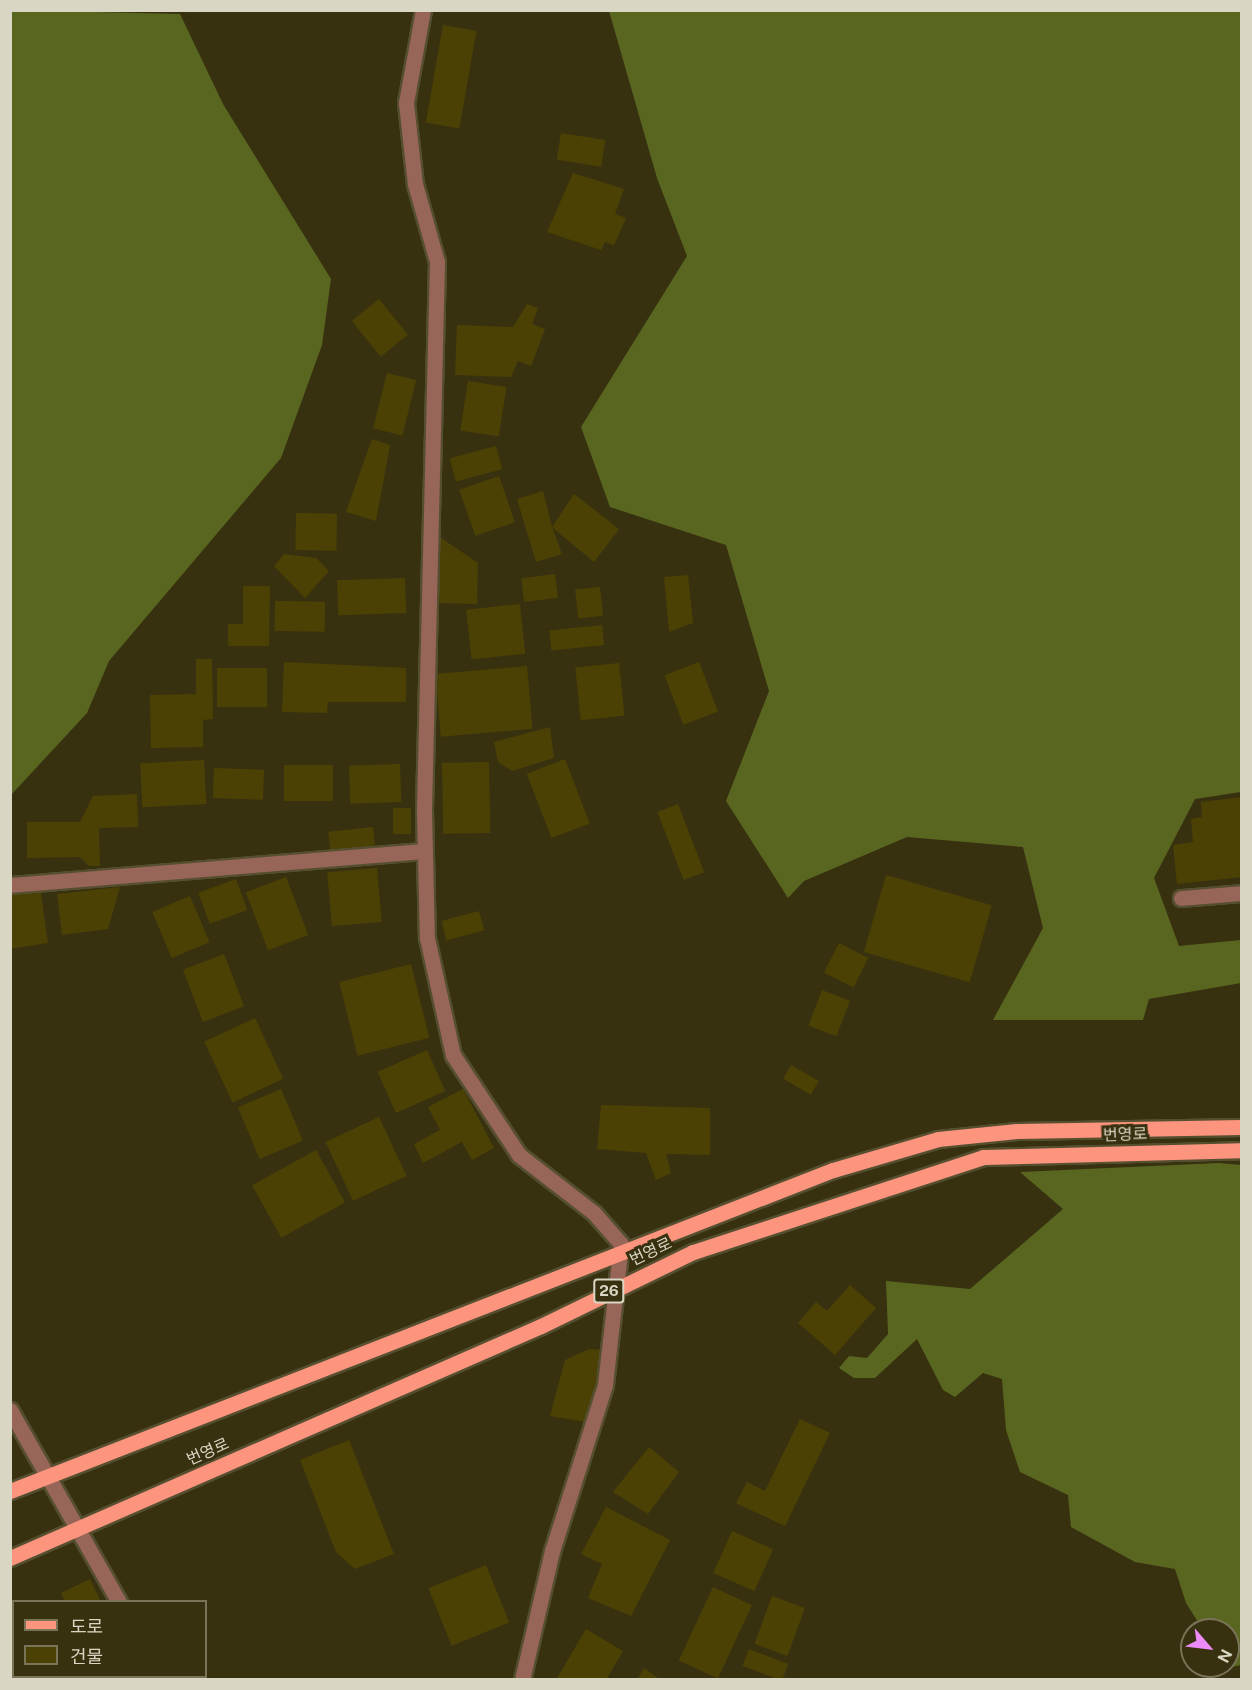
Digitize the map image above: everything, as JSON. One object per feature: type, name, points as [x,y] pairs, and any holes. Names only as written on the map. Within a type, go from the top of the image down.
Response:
[{"type":"main road","name":"번영로","points":[[10,1491],[48,1473],[833,1170],[938,1139],[1017,1131],[1242,1127]]},
{"type":"main road","name":"번영로","points":[[10,1558],[542,1326],[693,1252],[983,1157],[1242,1150]]},
{"type":"street","points":[[423,10],[406,103],[415,184],[437,262],[425,851],[427,938],[453,1055],[519,1155],[594,1214],[621,1244],[618,1287],[605,1385],[552,1551],[522,1680]]},
{"type":"street","points":[[10,885],[425,851]]},
{"type":"street","points":[[1181,898],[1242,893]]},
{"type":"street","points":[[10,1410],[48,1473],[76,1529],[118,1600]]},
{"type":"green space","points":[[11,10],[180,14],[223,104],[331,279],[322,345],[281,458],[109,661],[87,713],[11,795]]},
{"type":"green space","points":[[609,11],[1241,11],[1241,792],[1195,799],[1154,878],[1179,946],[1241,940],[1241,983],[1149,999],[1143,1020],[993,1020],[1043,928],[1023,847],[907,837],[804,881],[788,898],[726,801],[769,691],[726,545],[610,507],[581,427],[687,256],[657,178]]},
{"type":"green space","points":[[1219,1163],[1242,1165],[1242,1665],[1240,1665],[1240,1618],[1195,1618],[1186,1603],[1175,1569],[1135,1562],[1071,1527],[1068,1495],[1020,1472],[1006,1430],[1002,1379],[983,1373],[955,1397],[943,1390],[917,1339],[875,1378],[854,1378],[839,1368],[849,1356],[867,1358],[888,1334],[886,1281],[970,1289],[1063,1209],[1020,1172]]},
{"type":"building","points":[[443,25],[476,31],[459,128],[426,122]]},
{"type":"building","points":[[561,133],[605,140],[601,167],[557,160]]},
{"type":"building","points":[[573,173],[624,189],[615,214],[626,218],[614,245],[605,242],[601,250],[547,232]]},
{"type":"building","points":[[379,299],[408,335],[381,357],[352,321]]},
{"type":"building","points":[[527,304],[538,308],[532,324],[545,329],[531,366],[518,361],[511,377],[455,375],[457,325],[513,327]]},
{"type":"building","points":[[387,373],[416,380],[402,436],[373,428]]},
{"type":"building","points":[[468,381],[507,387],[499,436],[460,430]]},
{"type":"building","points":[[372,439],[390,445],[376,521],[346,512]]},
{"type":"building","points":[[496,446],[502,469],[456,482],[450,458]]},
{"type":"building","points":[[499,476],[515,522],[475,536],[459,490]]},
{"type":"building","points":[[543,491],[562,554],[536,562],[517,499]]},
{"type":"building","points":[[574,494],[619,529],[594,562],[552,527]]},
{"type":"building","points":[[296,513],[337,514],[336,551],[295,550]]},
{"type":"building","points":[[437,535],[478,563],[477,604],[436,603]]},
{"type":"building","points":[[284,554],[316,558],[329,571],[305,598],[274,566]]},
{"type":"building","points":[[555,574],[558,598],[524,602],[521,578]]},
{"type":"building","points":[[688,575],[693,623],[669,632],[664,577]]},
{"type":"building","points":[[405,578],[406,613],[338,615],[337,580]]},
{"type":"building","points":[[243,586],[270,586],[269,646],[228,646],[228,624],[243,624]]},
{"type":"building","points":[[600,587],[603,616],[578,618],[575,590]]},
{"type":"building","points":[[275,601],[325,602],[324,632],[274,631]]},
{"type":"building","points":[[520,604],[525,654],[472,659],[466,610]]},
{"type":"building","points":[[602,625],[604,645],[551,650],[549,631]]},
{"type":"building","points":[[196,659],[212,659],[213,719],[203,720],[203,747],[151,748],[150,695],[196,694]]},
{"type":"building","points":[[284,662],[406,668],[406,702],[328,702],[327,713],[282,712]]},
{"type":"building","points":[[699,662],[718,711],[683,725],[664,675]]},
{"type":"building","points":[[619,663],[625,716],[581,720],[575,668]]},
{"type":"building","points":[[527,666],[532,729],[441,737],[435,674]]},
{"type":"building","points":[[217,668],[267,668],[267,707],[217,707]]},
{"type":"building","points":[[550,727],[554,758],[512,771],[498,762],[494,742]]},
{"type":"building","points":[[565,759],[590,823],[551,838],[527,774]]},
{"type":"building","points":[[204,760],[206,804],[142,807],[140,763]]},
{"type":"building","points":[[489,762],[490,833],[443,834],[442,763]]},
{"type":"building","points":[[400,764],[401,802],[350,804],[349,766]]},
{"type":"building","points":[[284,765],[333,765],[333,801],[284,801]]},
{"type":"building","points":[[214,768],[264,770],[263,800],[213,798]]},
{"type":"building","points":[[137,794],[138,827],[99,828],[100,866],[89,866],[80,857],[27,858],[27,822],[80,822],[93,796]]},
{"type":"building","points":[[1242,797],[1242,877],[1177,884],[1173,845],[1193,842],[1191,819],[1202,817],[1201,802]]},
{"type":"building","points":[[678,804],[704,872],[684,880],[657,812]]},
{"type":"building","points":[[393,808],[411,808],[411,834],[393,834]]},
{"type":"building","points":[[373,827],[375,846],[330,851],[328,832]]},
{"type":"building","points":[[377,868],[382,922],[332,926],[327,872]]},
{"type":"building","points":[[886,875],[992,905],[970,982],[864,952]]},
{"type":"building","points":[[286,877],[308,935],[268,950],[246,892]]},
{"type":"building","points":[[236,879],[247,910],[210,924],[198,893]]},
{"type":"building","points":[[40,887],[48,943],[10,949],[10,891]]},
{"type":"building","points":[[120,887],[108,929],[62,935],[57,894]]},
{"type":"building","points":[[190,896],[210,942],[172,958],[152,912]]},
{"type":"building","points":[[479,911],[484,930],[447,940],[441,921]]},
{"type":"building","points":[[839,943],[868,958],[853,987],[824,972]]},
{"type":"building","points":[[224,954],[244,1006],[203,1022],[183,970]]},
{"type":"building","points":[[411,964],[429,1038],[358,1056],[339,982]]},
{"type":"building","points":[[822,990],[850,1001],[836,1036],[808,1025]]},
{"type":"building","points":[[255,1018],[283,1079],[233,1102],[204,1042]]},
{"type":"building","points":[[427,1050],[445,1091],[396,1113],[378,1072]]},
{"type":"building","points":[[791,1065],[819,1081],[811,1095],[783,1079]]},
{"type":"building","points":[[281,1089],[303,1141],[260,1159],[238,1107]]},
{"type":"building","points":[[463,1089],[494,1148],[472,1160],[462,1142],[423,1163],[414,1144],[440,1130],[428,1107]]},
{"type":"building","points":[[601,1105],[710,1108],[710,1155],[666,1154],[671,1173],[656,1180],[646,1153],[597,1149]]},
{"type":"building","points":[[379,1117],[406,1176],[353,1201],[326,1142]]},
{"type":"building","points":[[316,1150],[345,1202],[281,1238],[252,1185]]},
{"type":"building","points":[[850,1285],[876,1308],[835,1355],[798,1323],[816,1302],[827,1311]]},
{"type":"building","points":[[589,1349],[605,1350],[585,1422],[550,1416],[565,1360]]},
{"type":"building","points":[[800,1419],[830,1433],[785,1526],[736,1503],[747,1482],[765,1491]]},
{"type":"building","points":[[349,1440],[394,1554],[355,1569],[336,1552],[300,1460]]},
{"type":"building","points":[[649,1447],[679,1472],[648,1514],[613,1492]]},
{"type":"building","points":[[606,1507],[670,1540],[631,1616],[588,1598],[602,1564],[581,1554]]},
{"type":"building","points":[[732,1531],[773,1549],[754,1591],[713,1573]]},
{"type":"building","points":[[486,1565],[509,1622],[452,1646],[429,1588]]},
{"type":"building","points":[[90,1579],[100,1600],[64,1600],[61,1593]]},
{"type":"building","points":[[713,1587],[752,1605],[718,1679],[679,1660]]},
{"type":"building","points":[[772,1596],[805,1608],[787,1656],[755,1644]]},
{"type":"building","points":[[586,1629],[623,1651],[606,1680],[556,1680]]},
{"type":"building","points":[[749,1649],[788,1664],[782,1680],[743,1666]]},
{"type":"building","points":[[644,1668],[661,1680],[637,1680]]}]
